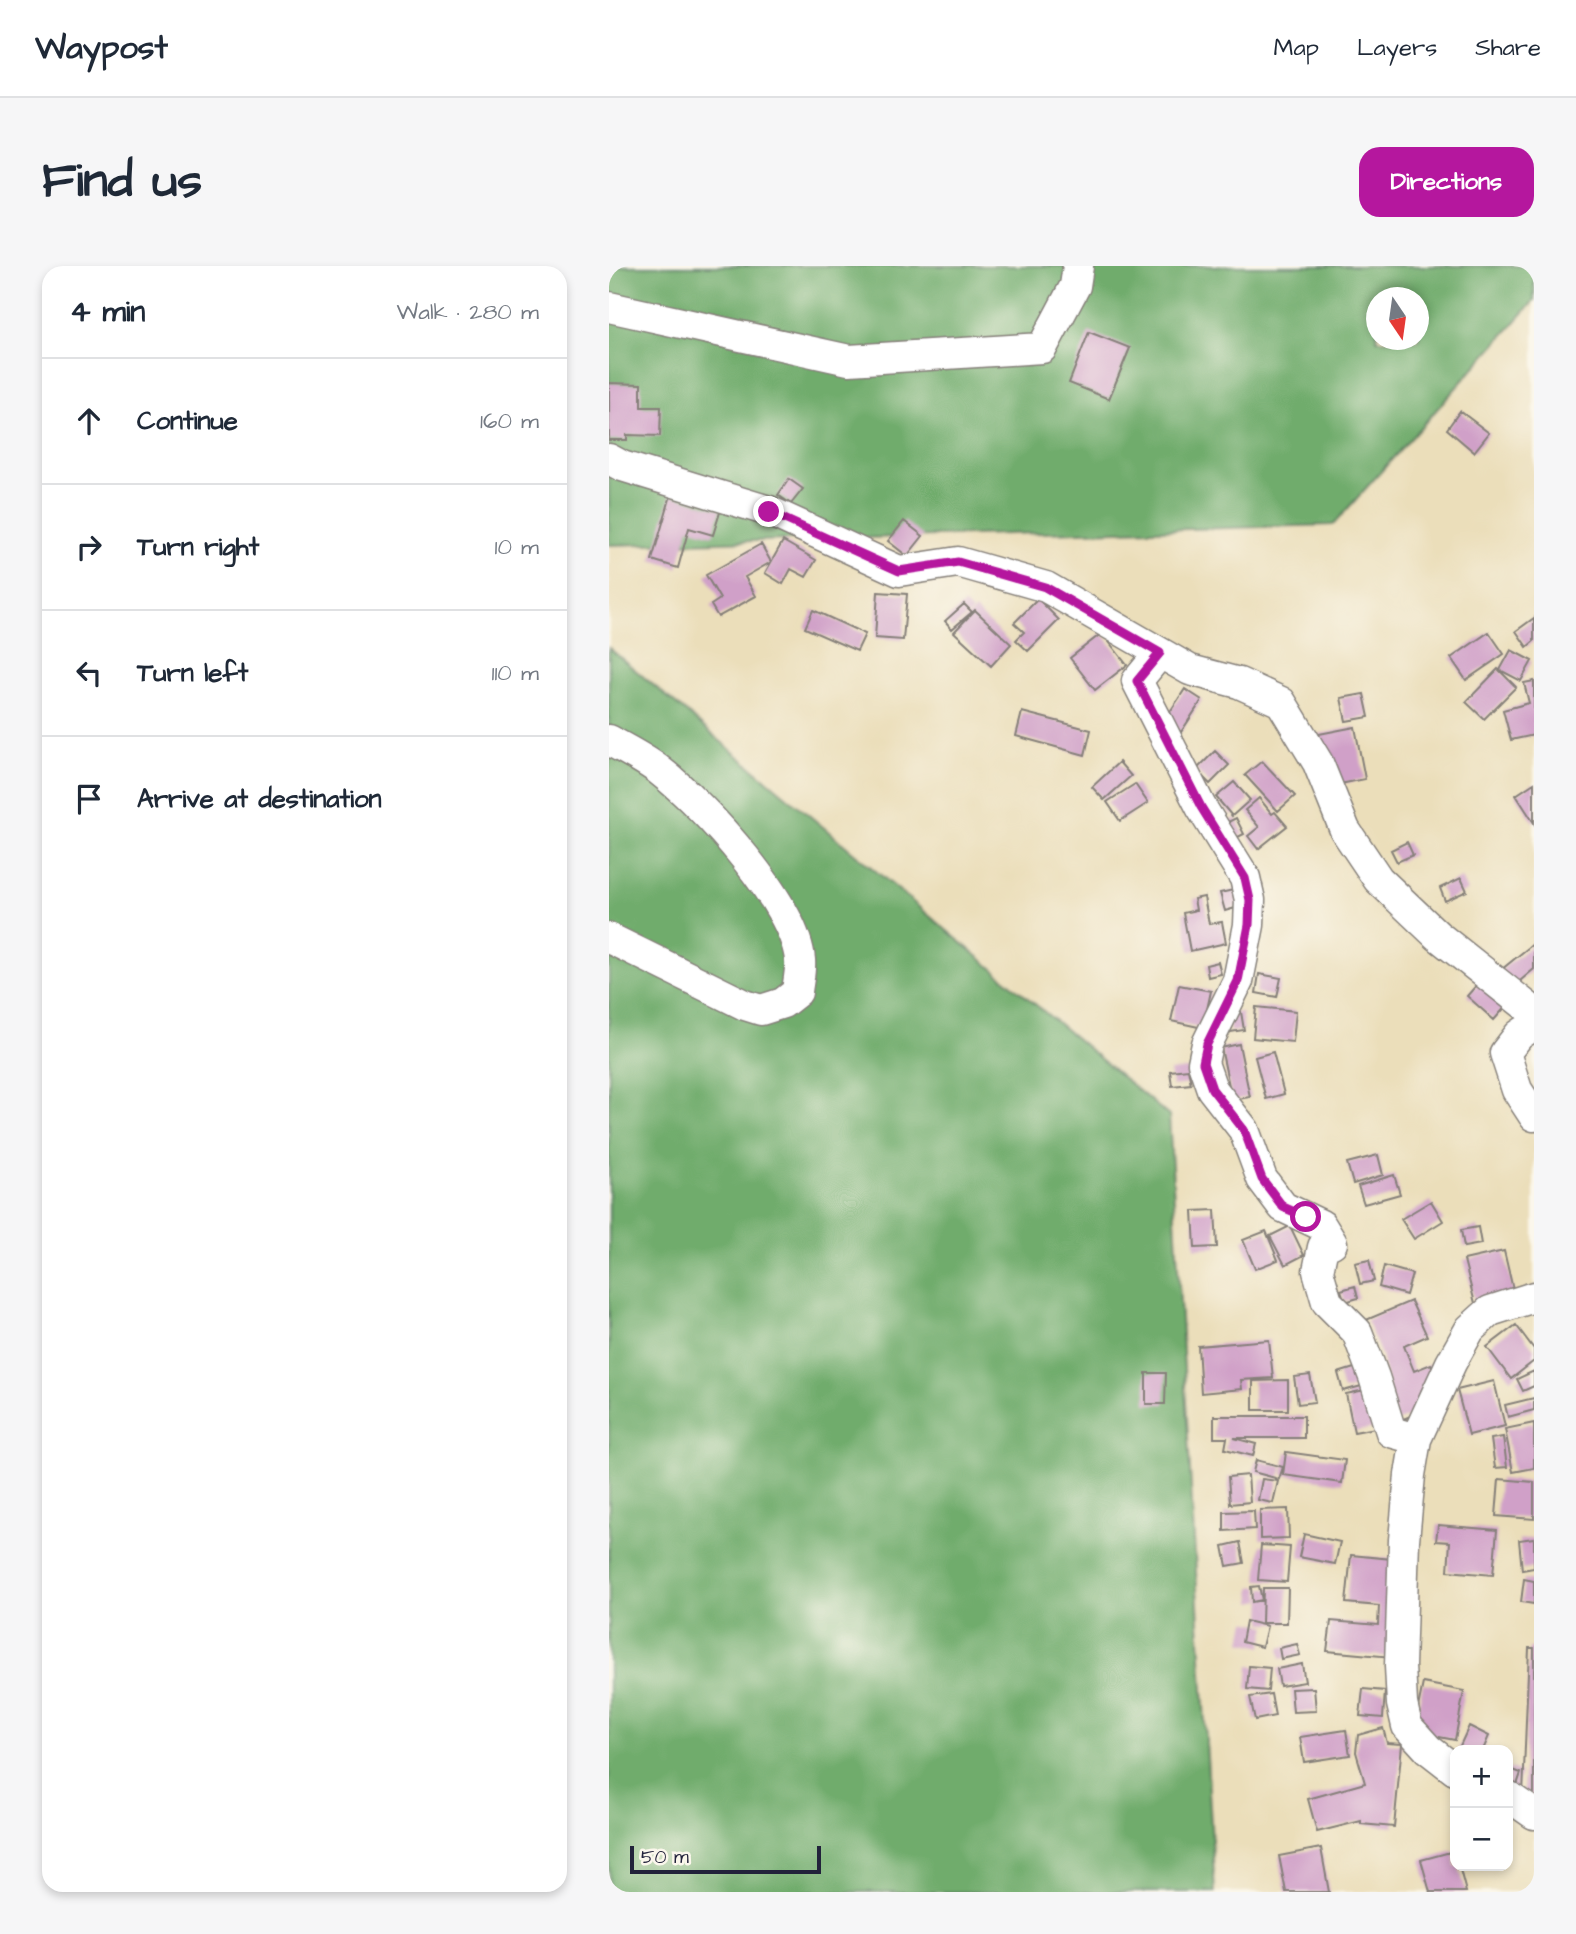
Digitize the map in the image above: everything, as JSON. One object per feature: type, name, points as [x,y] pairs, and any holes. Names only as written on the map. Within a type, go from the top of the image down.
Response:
[{"type":"street","points":[[609,307],[849,360],[1042,348],[1075,286],[1077,266]]},
{"type":"street","points":[[609,459],[622,466],[769,512],[899,571],[958,562],[1045,587],[1190,670],[1239,683],[1281,702],[1318,764],[1345,830],[1378,879],[1438,936],[1534,1012]]},
{"type":"street","points":[[1160,653],[1137,681],[1201,807],[1245,878],[1250,900],[1249,925],[1238,981],[1207,1044],[1203,1063],[1212,1089],[1244,1130],[1262,1179],[1283,1207],[1321,1225],[1332,1242],[1323,1247],[1318,1271],[1327,1302],[1357,1332],[1391,1432],[1416,1439]]},
{"type":"street","points":[[609,740],[659,770],[711,817],[748,862],[786,917],[800,959],[797,992],[783,1003],[761,1010],[609,938]]},
{"type":"street","points":[[1534,1025],[1519,1035],[1505,1053],[1517,1090],[1534,1116]]},
{"type":"street","points":[[1450,1766],[1428,1749],[1407,1726],[1402,1704],[1400,1665],[1404,1540],[1416,1439],[1470,1329],[1490,1311],[1534,1297]]},
{"type":"street","points":[[1513,1799],[1534,1814]]},
{"type":"green space","points":[[609,266],[1534,266],[1534,301],[1333,525],[609,545]]},
{"type":"green space","points":[[609,648],[1169,1116],[1215,1892],[609,1892]]},
{"type":"building","points":[[1089,332],[1130,348],[1109,399],[1069,383]]},
{"type":"building","points":[[609,383],[641,384],[641,407],[661,407],[660,436],[627,435],[627,440],[609,440]]},
{"type":"building","points":[[1460,411],[1489,433],[1474,452],[1447,429]]},
{"type":"building","points":[[789,479],[803,489],[791,504],[778,495]]},
{"type":"building","points":[[671,495],[721,509],[713,535],[689,528],[678,568],[652,560]]},
{"type":"building","points":[[904,521],[923,536],[907,556],[888,541]]},
{"type":"building","points":[[783,541],[816,560],[806,577],[791,569],[783,584],[765,573]]},
{"type":"building","points":[[761,544],[771,562],[745,577],[756,596],[718,617],[711,605],[720,599],[706,575]]},
{"type":"building","points":[[878,592],[907,594],[903,640],[875,638]]},
{"type":"building","points":[[1038,599],[1059,620],[1028,651],[1016,640],[1024,632],[1014,623]]},
{"type":"building","points":[[964,604],[972,612],[952,629],[945,621]]},
{"type":"building","points":[[813,610],[865,634],[857,651],[805,628]]},
{"type":"building","points":[[975,610],[1011,644],[991,666],[954,632]]},
{"type":"building","points":[[1534,618],[1534,641],[1527,647],[1516,631]]},
{"type":"building","points":[[1489,632],[1504,654],[1466,680],[1451,658]]},
{"type":"building","points":[[1102,633],[1127,665],[1095,690],[1070,658]]},
{"type":"building","points":[[1511,650],[1532,661],[1521,681],[1500,670]]},
{"type":"building","points":[[1498,669],[1516,687],[1484,719],[1466,702]]},
{"type":"building","points":[[1534,681],[1534,735],[1511,740],[1503,710],[1529,703],[1524,683]]},
{"type":"building","points":[[1185,689],[1202,700],[1181,732],[1164,721]]},
{"type":"building","points":[[1364,694],[1369,717],[1346,721],[1341,698]]},
{"type":"building","points":[[1022,712],[1091,730],[1085,755],[1016,736]]},
{"type":"building","points":[[1355,727],[1365,779],[1330,786],[1319,734]]},
{"type":"building","points":[[1215,751],[1229,765],[1210,784],[1196,770]]},
{"type":"building","points":[[1262,761],[1295,796],[1278,811],[1245,775]]},
{"type":"building","points":[[1119,762],[1131,776],[1104,800],[1092,787]]},
{"type":"building","points":[[1234,782],[1250,800],[1232,816],[1216,797]]},
{"type":"building","points":[[1534,783],[1534,823],[1516,795]]},
{"type":"building","points":[[1135,784],[1148,803],[1120,821],[1107,802]]},
{"type":"building","points":[[1259,798],[1272,814],[1275,812],[1287,826],[1258,849],[1248,836],[1259,827],[1245,810]]},
{"type":"building","points":[[1236,818],[1244,834],[1232,840],[1224,824]]},
{"type":"building","points":[[1407,842],[1413,855],[1397,862],[1391,850]]},
{"type":"building","points":[[1461,878],[1467,891],[1445,901],[1440,888]]},
{"type":"building","points":[[1238,889],[1242,906],[1225,911],[1220,893]]},
{"type":"building","points":[[1204,897],[1209,924],[1222,922],[1226,943],[1190,951],[1183,913],[1196,910],[1194,899]]},
{"type":"building","points":[[1534,943],[1534,969],[1514,986],[1501,970]]},
{"type":"building","points":[[1218,962],[1221,974],[1208,977],[1206,965]]},
{"type":"building","points":[[1259,974],[1281,978],[1277,997],[1256,993]]},
{"type":"building","points":[[1481,980],[1508,1004],[1494,1020],[1467,996]]},
{"type":"building","points":[[1179,985],[1211,991],[1203,1028],[1171,1021]]},
{"type":"building","points":[[1256,1007],[1296,1011],[1293,1042],[1253,1038]]},
{"type":"building","points":[[1241,1012],[1244,1030],[1230,1032],[1228,1014]]},
{"type":"building","points":[[1239,1044],[1250,1097],[1232,1100],[1221,1048]]},
{"type":"building","points":[[1273,1052],[1284,1094],[1266,1099],[1255,1057]]},
{"type":"building","points":[[1188,1069],[1191,1084],[1172,1086],[1170,1071]]},
{"type":"building","points":[[1378,1155],[1383,1175],[1353,1184],[1347,1163]]},
{"type":"building","points":[[1394,1175],[1400,1194],[1364,1204],[1358,1186]]},
{"type":"building","points":[[1431,1201],[1443,1221],[1414,1239],[1401,1219]]},
{"type":"building","points":[[1215,1210],[1217,1247],[1195,1248],[1193,1211]]},
{"type":"building","points":[[1290,1226],[1304,1255],[1285,1265],[1270,1236]]},
{"type":"building","points":[[1478,1227],[1481,1244],[1464,1247],[1461,1230]]},
{"type":"building","points":[[1266,1231],[1278,1260],[1255,1269],[1243,1240]]},
{"type":"building","points":[[1504,1251],[1516,1302],[1477,1311],[1464,1260]]},
{"type":"building","points":[[1369,1260],[1374,1281],[1360,1284],[1355,1263]]},
{"type":"building","points":[[1384,1266],[1412,1274],[1406,1295],[1379,1287]]},
{"type":"building","points":[[1355,1286],[1358,1298],[1345,1302],[1341,1290]]},
{"type":"building","points":[[1411,1301],[1427,1336],[1404,1346],[1414,1371],[1431,1364],[1438,1383],[1422,1390],[1430,1408],[1396,1422],[1381,1355],[1366,1320]]},
{"type":"building","points":[[1516,1325],[1534,1349],[1534,1361],[1511,1379],[1487,1347]]},
{"type":"building","points":[[1269,1340],[1273,1378],[1241,1380],[1242,1389],[1201,1393],[1198,1346]]},
{"type":"building","points":[[1364,1365],[1369,1384],[1343,1391],[1338,1373]]},
{"type":"building","points":[[1534,1371],[1534,1386],[1523,1391],[1517,1379]]},
{"type":"building","points":[[1146,1373],[1166,1373],[1165,1404],[1146,1404]]},
{"type":"building","points":[[1310,1375],[1315,1402],[1298,1404],[1294,1377]]},
{"type":"building","points":[[1288,1380],[1288,1410],[1253,1410],[1253,1381]]},
{"type":"building","points":[[1494,1381],[1505,1426],[1469,1435],[1457,1390]]},
{"type":"building","points":[[1374,1388],[1381,1427],[1354,1432],[1346,1394]]},
{"type":"building","points":[[1534,1398],[1534,1410],[1508,1417],[1505,1405]]},
{"type":"building","points":[[1214,1416],[1304,1416],[1304,1438],[1234,1438],[1256,1444],[1253,1456],[1225,1449],[1227,1438],[1214,1438]]},
{"type":"building","points":[[1534,1423],[1534,1468],[1513,1472],[1505,1429]]},
{"type":"building","points":[[1503,1437],[1507,1467],[1495,1468],[1491,1439]]},
{"type":"building","points":[[1286,1452],[1345,1460],[1342,1483],[1283,1475]]},
{"type":"building","points":[[1256,1460],[1283,1467],[1279,1479],[1253,1472]]},
{"type":"building","points":[[1248,1475],[1250,1502],[1230,1504],[1228,1477]]},
{"type":"building","points":[[1262,1479],[1278,1481],[1273,1503],[1258,1500]]},
{"type":"building","points":[[1499,1479],[1534,1482],[1534,1519],[1496,1516]]},
{"type":"building","points":[[1288,1509],[1289,1538],[1260,1539],[1260,1510]]},
{"type":"building","points":[[1254,1511],[1255,1529],[1224,1531],[1224,1512]]},
{"type":"building","points":[[1438,1525],[1497,1530],[1493,1575],[1448,1571],[1450,1542],[1436,1541]]},
{"type":"building","points":[[1304,1534],[1340,1542],[1335,1564],[1299,1557]]},
{"type":"building","points":[[1534,1538],[1534,1568],[1522,1570],[1519,1540]]},
{"type":"building","points":[[1240,1542],[1244,1563],[1227,1566],[1223,1546]]},
{"type":"building","points":[[1261,1545],[1290,1547],[1287,1582],[1258,1580]]},
{"type":"building","points":[[1351,1555],[1402,1560],[1392,1657],[1327,1651],[1331,1621],[1378,1625],[1379,1606],[1346,1603]]},
{"type":"building","points":[[1524,1579],[1534,1581],[1534,1604],[1521,1602]]},
{"type":"building","points":[[1259,1586],[1262,1600],[1252,1602],[1251,1587]]},
{"type":"building","points":[[1263,1588],[1288,1588],[1287,1623],[1262,1623]]},
{"type":"building","points":[[1246,1621],[1267,1626],[1262,1647],[1242,1642]]},
{"type":"building","points":[[1297,1644],[1300,1655],[1281,1659],[1279,1648]]},
{"type":"building","points":[[1529,1648],[1534,1648],[1534,1795],[1523,1795]]},
{"type":"building","points":[[1302,1664],[1305,1682],[1280,1686],[1277,1669]]},
{"type":"building","points":[[1249,1666],[1270,1668],[1268,1691],[1247,1689]]},
{"type":"building","points":[[1423,1683],[1464,1691],[1455,1740],[1413,1732]]},
{"type":"building","points":[[1314,1688],[1316,1711],[1293,1712],[1291,1689]]},
{"type":"building","points":[[1363,1689],[1385,1691],[1383,1718],[1360,1716]]},
{"type":"building","points":[[1271,1694],[1275,1716],[1255,1720],[1250,1697]]},
{"type":"building","points":[[1469,1726],[1489,1736],[1485,1745],[1460,1745]]},
{"type":"building","points":[[1383,1728],[1387,1743],[1402,1744],[1394,1827],[1361,1824],[1361,1821],[1317,1832],[1308,1799],[1365,1783],[1356,1752],[1358,1735]]},
{"type":"building","points":[[1346,1730],[1350,1755],[1304,1762],[1300,1737]]},
{"type":"building","points":[[1513,1770],[1521,1773],[1515,1791],[1513,1790]]},
{"type":"building","points":[[1321,1848],[1329,1892],[1286,1892],[1279,1856]]},
{"type":"building","points":[[1450,1852],[1450,1871],[1460,1871],[1466,1892],[1430,1892],[1421,1860]]},
{"type":"route","points":[[769,512],[899,571],[958,562],[1045,587],[1160,653],[1137,681],[1201,807],[1245,878],[1250,900],[1249,925],[1238,981],[1207,1044],[1203,1063],[1212,1089],[1244,1130],[1262,1179],[1283,1207],[1306,1217]]}]
